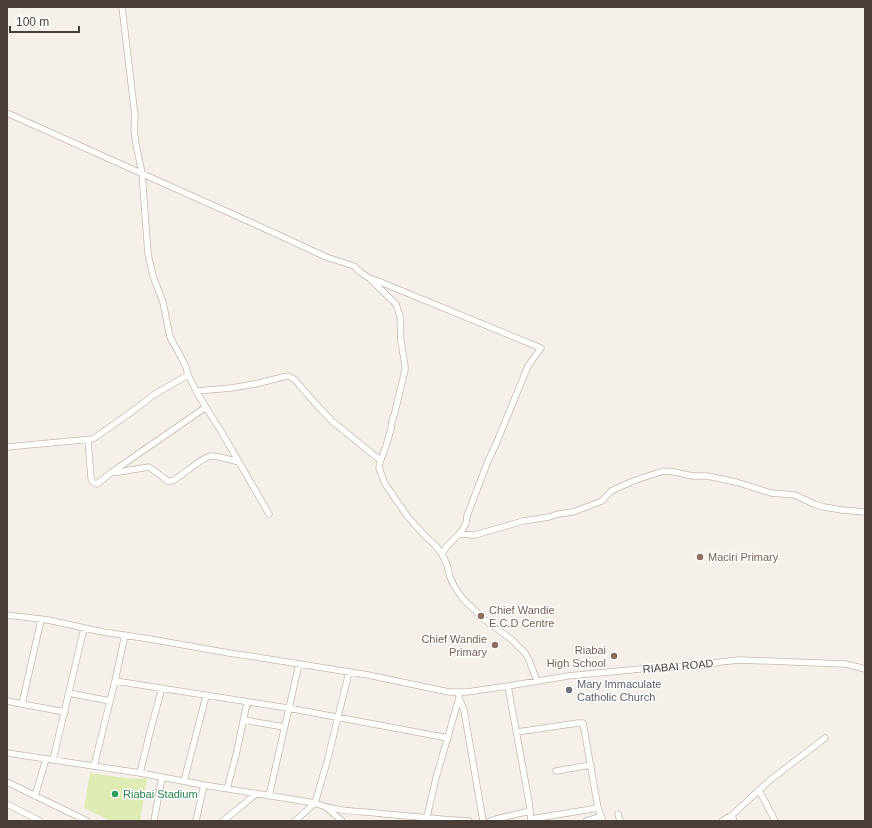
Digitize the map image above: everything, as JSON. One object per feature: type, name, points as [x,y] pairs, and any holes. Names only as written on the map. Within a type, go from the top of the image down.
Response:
[{"type":"street","points":[[122,7],[135,116],[134,130],[142,173],[148,254],[153,276],[163,302],[170,337],[196,390],[269,514]]},
{"type":"street","points":[[7,113],[326,257],[354,266],[370,278],[541,348],[528,366],[488,461],[467,516],[466,523],[461,532],[447,546],[442,554]]},
{"type":"street","points":[[370,278],[396,304],[400,316],[401,341],[405,366],[391,429],[380,460],[379,468],[385,484],[408,517],[442,554],[454,586],[463,600],[525,653],[537,681]]},
{"type":"street","points":[[7,448],[88,440],[96,437],[155,394],[188,375]]},
{"type":"street","points":[[196,390],[231,388],[289,376],[295,380],[332,421],[380,460]]},
{"type":"street","points":[[88,440],[92,482],[97,484],[206,407]]},
{"type":"street","points":[[112,472],[114,473],[149,467],[170,482],[209,456],[239,462]]},
{"type":"street","points":[[459,534],[475,534],[523,521],[573,512],[602,501],[611,491],[663,471],[693,476],[712,477],[736,482],[771,493],[796,495],[824,507],[865,512]]},
{"type":"street","name":"RIABAI ROAD","points":[[7,615],[48,620],[124,635],[349,672],[459,695],[568,676],[650,668],[700,666],[739,660],[845,664],[865,669]]},
{"type":"street","points":[[22,704],[41,620]]},
{"type":"street","points":[[53,760],[84,628]]},
{"type":"street","points":[[94,766],[115,681],[124,635]]},
{"type":"street","points":[[269,796],[299,664]]},
{"type":"street","points":[[295,821],[315,803],[349,672]]},
{"type":"street","points":[[115,681],[288,708],[448,738]]},
{"type":"street","points":[[508,686],[531,820],[598,808]]},
{"type":"street","points":[[140,773],[162,688]]},
{"type":"street","points":[[69,693],[110,701]]},
{"type":"street","points":[[426,820],[459,695]]},
{"type":"street","points":[[459,695],[464,710],[483,821]]},
{"type":"street","points":[[184,780],[206,696]]},
{"type":"street","points":[[7,701],[65,712]]},
{"type":"street","points":[[227,789],[247,702]]},
{"type":"street","points":[[244,720],[284,727]]},
{"type":"street","points":[[517,732],[581,722],[583,723],[598,808],[602,818],[586,821]]},
{"type":"street","points":[[723,821],[732,815],[769,781],[825,738]]},
{"type":"street","points":[[7,753],[184,780],[204,785],[315,803],[341,810],[426,820],[468,821]]},
{"type":"street","points":[[36,796],[46,759]]},
{"type":"street","points":[[556,771],[591,765]]},
{"type":"street","points":[[154,821],[162,777]]},
{"type":"street","points":[[7,782],[87,821]]},
{"type":"street","points":[[196,821],[204,785]]},
{"type":"street","points":[[759,790],[775,821]]},
{"type":"street","points":[[223,821],[256,794]]},
{"type":"street","points":[[7,804],[40,821]]},
{"type":"street","points":[[326,807],[342,821]]},
{"type":"street","points":[[490,821],[530,811]]},
{"type":"street","points":[[618,814],[620,821]]},
{"type":"street","points":[[732,815],[734,821]]},
{"type":"green space","name":"Riabai Stadium","points":[[90,773],[132,779],[147,778],[140,821],[111,821],[84,808]]},
{"type":"place","name":"Maciri Primary","points":[[700,557]]},
{"type":"place","name":"Chief Wandie E.C.D Centre","points":[[481,616]]},
{"type":"place","name":"Chief Wandie Primary","points":[[495,645]]},
{"type":"place","name":"Riabai High School","points":[[614,656]]},
{"type":"place","name":"Mary Immaculate Catholic Church","points":[[569,690]]},
{"type":"place","name":"Riabai Stadium","points":[[115,794]]}]
